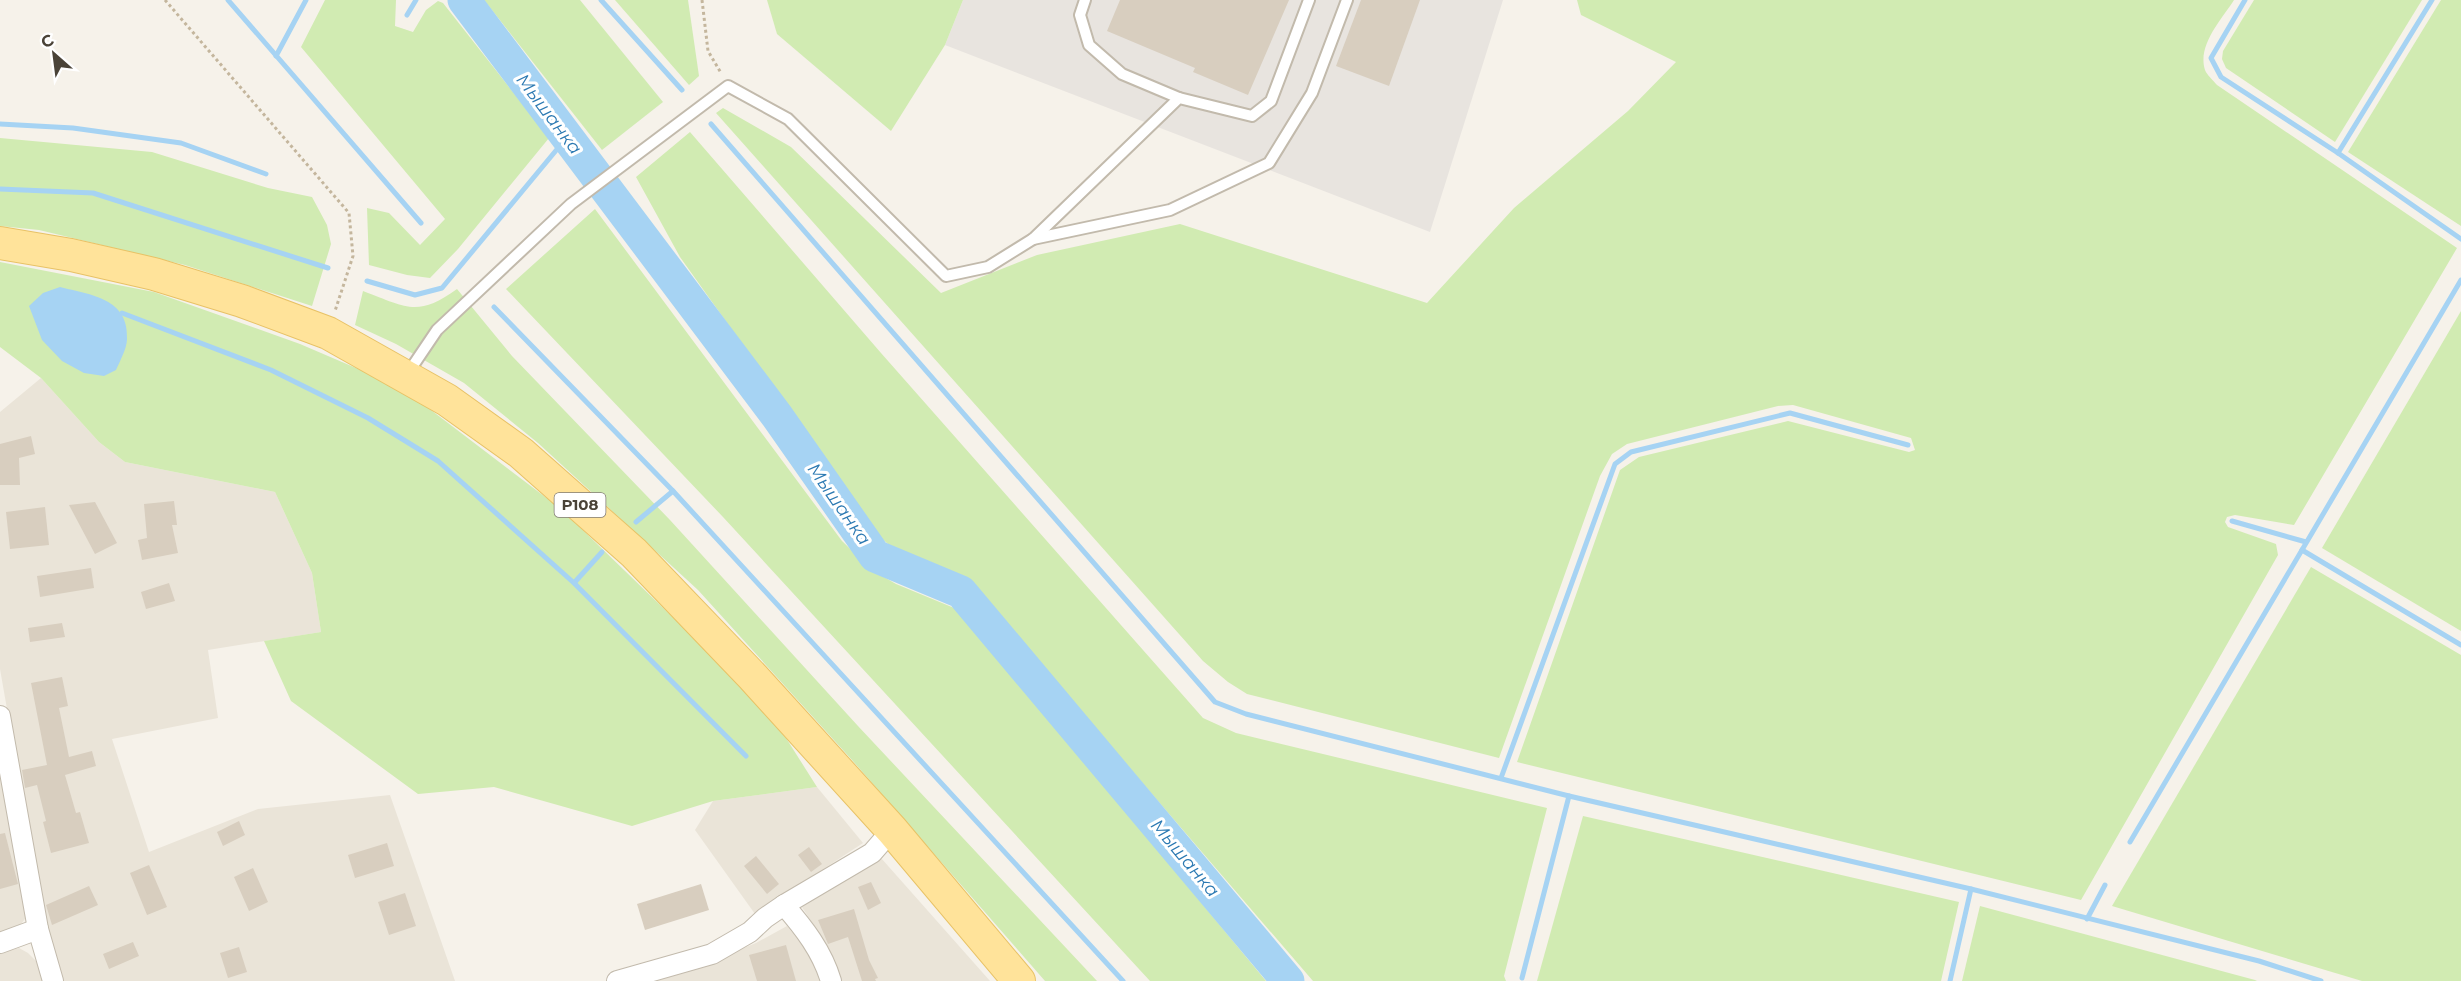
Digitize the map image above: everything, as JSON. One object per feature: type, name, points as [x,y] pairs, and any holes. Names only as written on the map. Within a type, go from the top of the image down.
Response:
[{"type":"main road","name":"Р108","points":[[0,243],[71,255],[154,274],[242,301],[328,333],[447,400],[521,453],[634,552],[753,677],[892,830],[1019,981]]},
{"type":"street","points":[[0,716],[38,929],[53,981]]},
{"type":"street","points":[[617,981],[712,954],[750,932],[784,905],[872,853],[892,830]]},
{"type":"street","points":[[784,905],[802,925],[819,952],[831,981]]},
{"type":"street","points":[[0,943],[38,929]]},
{"type":"lane","points":[[1085,0],[1080,15],[1089,45],[1122,74],[1179,98],[1252,116],[1271,101],[1309,0]]},
{"type":"lane","points":[[1033,239],[1170,210],[1269,163],[1312,93],[1347,0]]},
{"type":"lane","points":[[406,377],[437,330],[571,204],[728,86],[788,119],[946,276],[988,267],[1033,239],[1179,98]]},
{"type":"path","points":[[165,0],[349,213],[353,256],[328,333]]},
{"type":"path","points":[[702,0],[708,51],[728,86]]},
{"type":"shaded area","points":[[963,0],[1503,0],[1430,232],[945,45]]},
{"type":"shaded area","points":[[41,378],[99,442],[125,462],[275,492],[312,573],[321,632],[208,650],[218,718],[112,739],[149,852],[258,809],[390,795],[455,981],[62,981],[41,903],[0,669],[0,412]]},
{"type":"shaded area","points":[[0,763],[28,915],[21,924],[0,932]]},
{"type":"shaded area","points":[[817,787],[863,843],[755,914],[695,830],[713,801]]},
{"type":"shaded area","points":[[881,858],[990,981],[836,981],[818,932],[802,907]]},
{"type":"shaded area","points":[[787,926],[816,961],[823,981],[644,981],[710,962],[756,943]]},
{"type":"shaded area","points":[[19,948],[40,965],[45,981],[0,981],[0,953]]},
{"type":"green space","points":[[325,0],[396,0],[395,26],[413,32],[426,10],[438,1],[443,3],[549,138],[458,249],[430,278],[407,275],[369,265],[367,208],[389,213],[420,245],[445,219],[301,47]]},
{"type":"green space","points":[[484,0],[580,0],[663,102],[602,150]]},
{"type":"green space","points":[[615,0],[688,0],[699,76],[689,85]]},
{"type":"green space","points":[[767,0],[963,0],[945,45],[891,131],[777,34]]},
{"type":"green space","points":[[1577,0],[2234,0],[2212,33],[2204,51],[2205,70],[2210,78],[2457,248],[2294,525],[2235,515],[2227,517],[2225,522],[2228,527],[2276,544],[2278,555],[2081,900],[1517,762],[1620,470],[1639,457],[1788,421],[1909,452],[1915,450],[1911,438],[1793,405],[1778,406],[1627,444],[1612,454],[1600,476],[1499,758],[1247,694],[1228,682],[1203,661],[716,113],[723,108],[791,147],[941,293],[1037,255],[1180,224],[1427,303],[1514,208],[1628,111],[1676,62],[1581,15]]},
{"type":"green space","points":[[2254,0],[2422,0],[2335,142],[2226,68],[2222,59],[2223,51]]},
{"type":"green space","points":[[2441,0],[2461,0],[2461,226],[2348,152]]},
{"type":"green space","points":[[690,132],[881,353],[1203,718],[1236,733],[1547,808],[1504,976],[1506,981],[1313,981],[972,585],[947,570],[898,553],[879,536],[680,257],[636,177]]},
{"type":"green space","points":[[0,138],[152,152],[268,188],[312,197],[327,225],[331,244],[312,306],[185,265],[39,230],[0,226]]},
{"type":"green space","points":[[595,209],[842,541],[872,570],[896,584],[959,610],[1266,981],[1150,981],[723,517],[506,289]]},
{"type":"green space","points":[[0,262],[154,292],[300,344],[363,371],[427,407],[561,509],[719,662],[786,738],[817,787],[713,801],[632,826],[494,787],[418,794],[291,701],[264,641],[321,632],[312,573],[275,492],[125,462],[99,442],[41,378],[0,347]]},
{"type":"green space","points":[[457,289],[512,356],[670,520],[858,726],[1097,981],[1045,981],[852,760],[698,590],[538,443],[464,383],[396,344],[355,325],[363,291],[390,302],[421,307]]},
{"type":"green space","points":[[2461,311],[2461,631],[2322,548]]},
{"type":"green space","points":[[2311,567],[2461,655],[2461,981],[2362,981],[2112,906]]},
{"type":"green space","points":[[1583,816],[1959,902],[1941,981],[1537,981]]},
{"type":"green space","points":[[1980,906],[2255,980],[2257,981],[1962,981]]},
{"type":"water","points":[[60,287],[95,296],[115,307],[122,315],[126,325],[127,343],[116,370],[104,376],[84,373],[62,361],[42,340],[29,306],[43,293]]},
{"type":"building","points":[[1120,0],[1289,0],[1248,95],[1193,72],[1195,68],[1107,31]]},
{"type":"building","points":[[1361,0],[1420,0],[1389,86],[1336,66]]},
{"type":"building","points":[[31,436],[35,454],[19,458],[20,485],[0,485],[0,444]]},
{"type":"building","points":[[174,501],[177,525],[172,525],[178,553],[142,560],[138,540],[147,538],[144,504]]},
{"type":"building","points":[[95,502],[117,543],[95,554],[69,505]]},
{"type":"building","points":[[45,507],[49,545],[10,549],[6,512]]},
{"type":"building","points":[[91,568],[94,588],[40,597],[37,576]]},
{"type":"building","points":[[169,583],[175,601],[146,609],[141,592]]},
{"type":"building","points":[[62,623],[65,637],[30,642],[28,628]]},
{"type":"building","points":[[62,677],[68,706],[59,708],[69,757],[92,751],[96,766],[65,775],[76,813],[80,812],[89,843],[51,853],[37,785],[25,788],[22,770],[47,765],[31,683]]},
{"type":"building","points":[[239,821],[245,835],[223,846],[217,832]]},
{"type":"building","points":[[5,833],[18,884],[0,889],[0,834]]},
{"type":"building","points":[[387,843],[394,866],[355,878],[348,855]]},
{"type":"building","points":[[809,847],[822,864],[811,872],[798,855]]},
{"type":"building","points":[[756,856],[779,884],[767,894],[744,866]]},
{"type":"building","points":[[149,865],[167,907],[147,915],[130,873]]},
{"type":"building","points":[[253,868],[268,902],[249,911],[234,877]]},
{"type":"building","points":[[871,882],[881,903],[868,910],[858,887]]},
{"type":"building","points":[[701,884],[709,910],[645,930],[637,904]]},
{"type":"building","points":[[89,886],[98,905],[52,925],[46,905]]},
{"type":"building","points":[[405,893],[416,926],[389,935],[378,902]]},
{"type":"building","points":[[854,909],[869,960],[878,978],[875,979],[876,981],[862,981],[848,937],[828,944],[818,920]]},
{"type":"building","points":[[133,942],[139,956],[109,969],[103,954]]},
{"type":"building","points":[[786,945],[796,981],[757,981],[749,955]]},
{"type":"building","points":[[239,947],[247,972],[228,978],[220,953]]},
{"type":"waterway","points":[[228,0],[421,223]]},
{"type":"waterway","points":[[276,56],[306,0]]},
{"type":"waterway","points":[[407,15],[416,0]]},
{"type":"waterway","name":"Мышанка","points":[[464,0],[777,416],[875,556],[961,592],[1288,981]]},
{"type":"waterway","points":[[601,0],[682,90]]},
{"type":"waterway","points":[[2245,0],[2211,58],[2221,77],[2338,153],[2461,239]]},
{"type":"waterway","points":[[2338,153],[2432,0]]},
{"type":"waterway","points":[[0,124],[73,128],[181,143],[266,174]]},
{"type":"waterway","points":[[711,124],[1215,702],[1246,714],[1569,796],[1971,889],[2259,961],[2321,981]]},
{"type":"waterway","points":[[367,281],[415,295],[442,288],[568,136]]},
{"type":"waterway","points":[[0,189],[93,193],[328,268]]},
{"type":"waterway","points":[[2130,842],[2461,280]]},
{"type":"waterway","points":[[494,307],[673,491],[1123,981]]},
{"type":"waterway","points":[[122,313],[271,370],[368,418],[438,461],[574,583],[746,756]]},
{"type":"waterway","points":[[1501,778],[1615,464],[1631,452],[1790,413],[1908,445]]},
{"type":"waterway","points":[[636,522],[673,491]]},
{"type":"waterway","points":[[2232,521],[2306,542]]},
{"type":"waterway","points":[[2302,550],[2461,645]]},
{"type":"waterway","points":[[574,583],[602,552]]},
{"type":"waterway","points":[[1522,978],[1569,796]]},
{"type":"waterway","points":[[2087,919],[2105,885]]},
{"type":"waterway","points":[[1950,981],[1971,889]]}]
